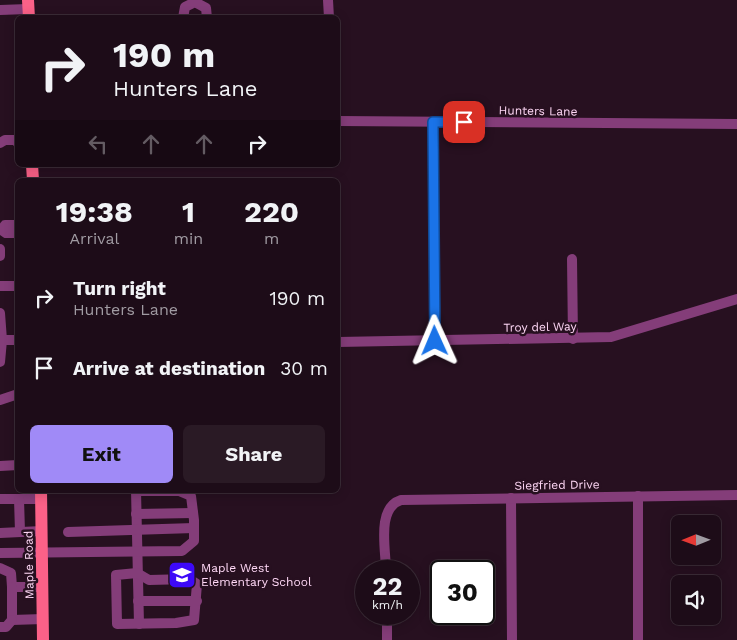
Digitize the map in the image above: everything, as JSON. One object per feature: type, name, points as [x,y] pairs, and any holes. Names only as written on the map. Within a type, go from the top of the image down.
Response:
[{"type":"main road","name":"Maple Road","points":[[41,495],[43,640]]},
{"type":"street","points":[[328,0],[329,15]]},
{"type":"street","points":[[184,15],[185,8],[195,2],[206,8],[207,15]]},
{"type":"street","points":[[0,10],[28,9]]},
{"type":"street","name":"Hunters Lane","points":[[340,121],[737,124]]},
{"type":"street","points":[[433,122],[435,341]]},
{"type":"street","points":[[1,144],[7,148],[15,148]]},
{"type":"street","points":[[15,225],[5,225],[1,230],[6,233],[15,233]]},
{"type":"street","points":[[0,249],[0,256]]},
{"type":"street","points":[[572,259],[573,339]]},
{"type":"street","points":[[0,286],[15,286]]},
{"type":"street","name":"Troy del Way","points":[[340,342],[611,337],[737,299]]},
{"type":"street","points":[[0,313],[2,340],[0,362]]},
{"type":"street","points":[[2,340],[15,340]]},
{"type":"street","points":[[0,400],[15,395]]},
{"type":"street","points":[[0,466],[15,465]]},
{"type":"street","points":[[136,493],[139,624]]},
{"type":"street","points":[[0,553],[182,551],[194,541],[190,496],[183,493]]},
{"type":"street","points":[[0,500],[41,495]]},
{"type":"street","name":"Siegfried Drive","points":[[386,560],[385,517],[390,506],[401,500],[737,495]]},
{"type":"street","points":[[638,496],[638,640]]},
{"type":"street","points":[[511,498],[512,640]]},
{"type":"street","points":[[19,499],[20,532]]},
{"type":"street","points":[[136,514],[193,513]]},
{"type":"street","points":[[68,532],[194,528]]},
{"type":"street","points":[[0,533],[42,531]]},
{"type":"street","points":[[0,568],[10,573],[12,587],[12,620],[6,627],[0,627]]},
{"type":"street","points":[[137,574],[149,580],[189,578],[197,584],[194,620],[117,624],[116,575],[137,574]]},
{"type":"street","points":[[12,587],[43,587]]},
{"type":"street","points":[[138,601],[197,601]]},
{"type":"street","points":[[12,620],[43,620]]},
{"type":"street","points":[[387,625],[388,640]]},
{"type":"place","name":"Maple West Elementary School","points":[[182,575]]},
{"type":"route","points":[[435,341],[433,122],[464,122]]}]
